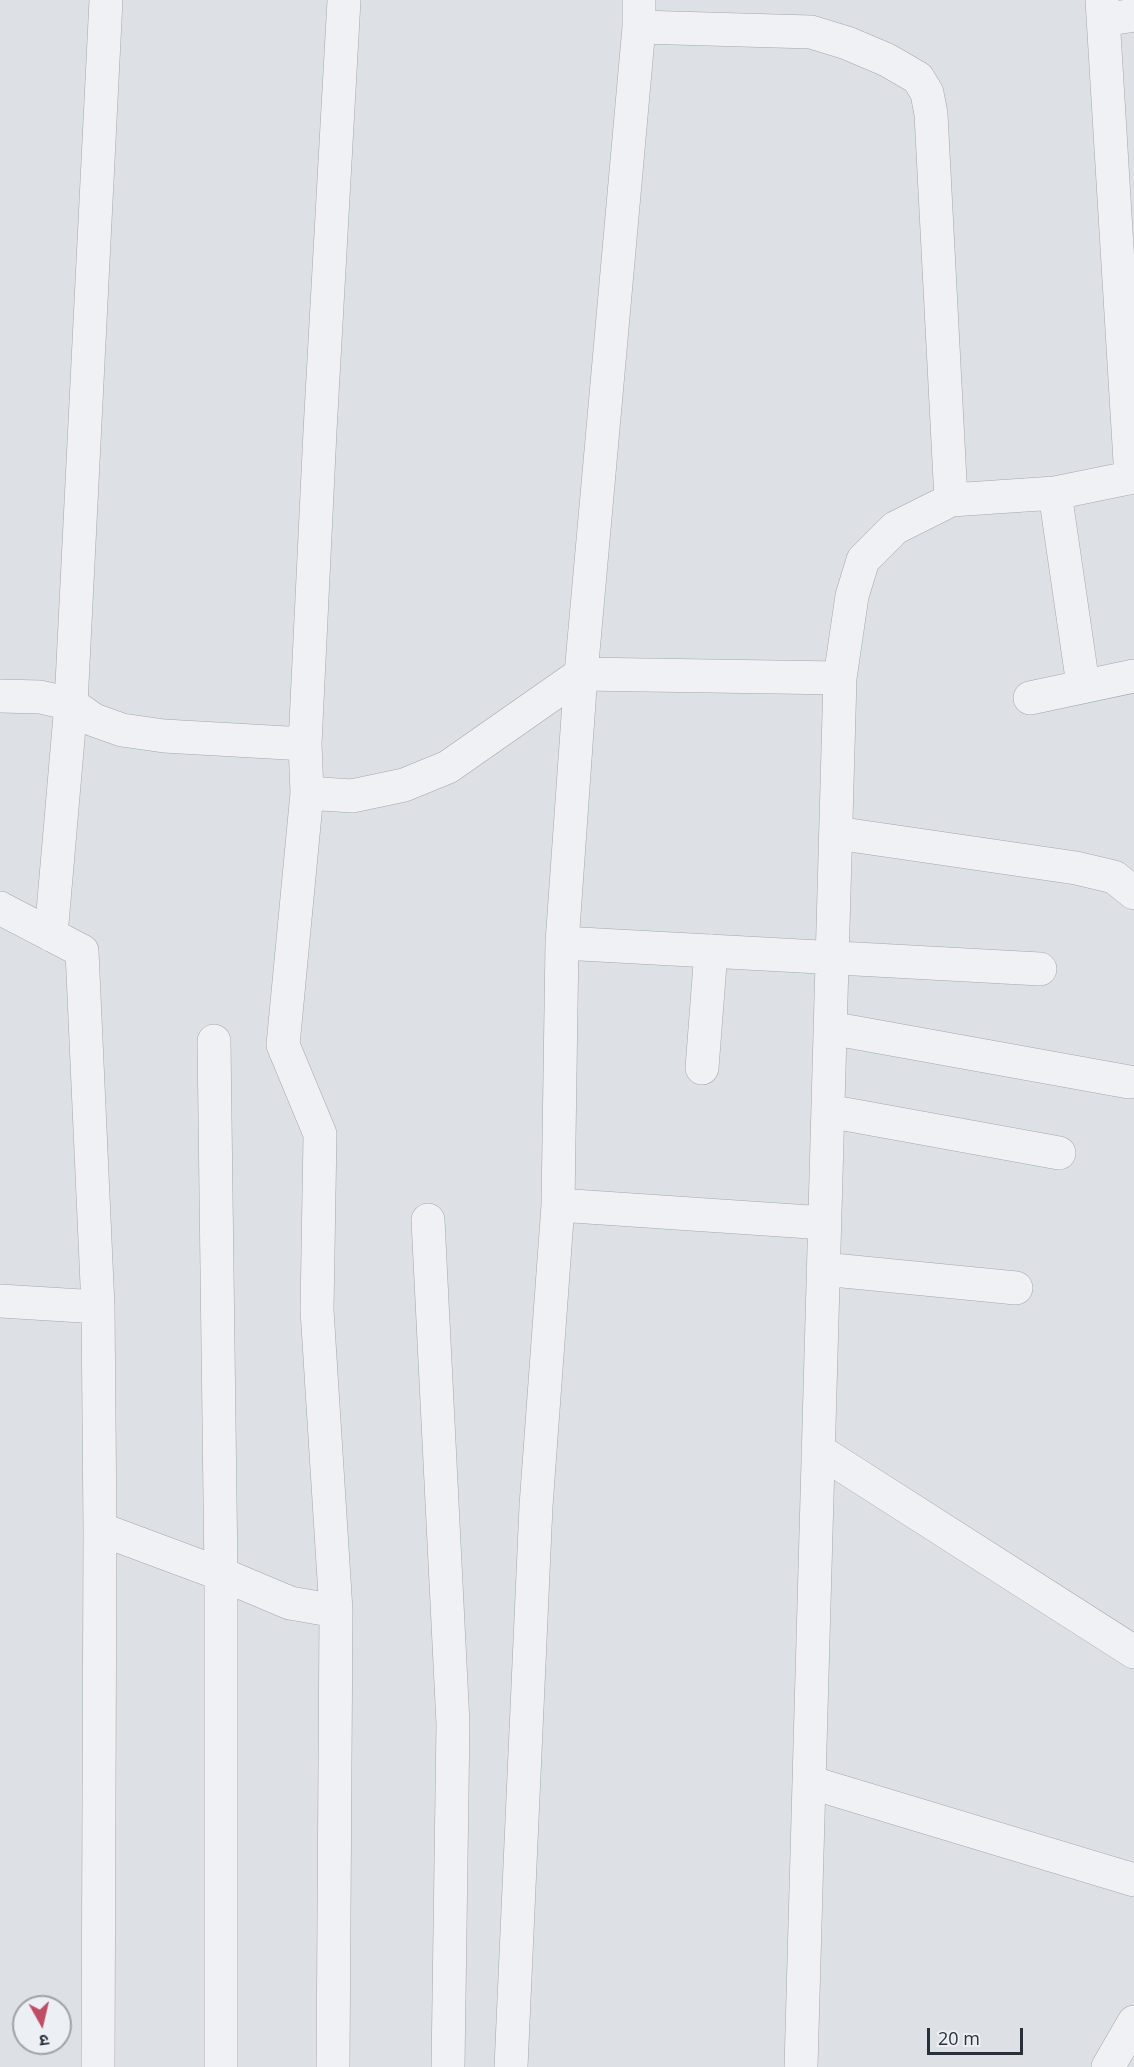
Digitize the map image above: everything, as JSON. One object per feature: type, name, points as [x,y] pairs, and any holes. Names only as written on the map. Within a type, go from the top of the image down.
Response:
[{"type":"street","points":[[51,935],[71,704],[106,0]]},
{"type":"street","points":[[333,2067],[336,1611],[318,1310],[320,1134],[283,1045],[307,793],[305,744],[345,0]]},
{"type":"street","points":[[801,2067],[840,678],[852,596],[863,560],[895,528],[951,500],[1055,493],[1133,477],[1113,12]]},
{"type":"street","points":[[511,2067],[536,1506],[558,1205],[562,943],[581,674],[639,13],[811,32],[847,43],[887,60],[918,78],[927,93],[931,114],[951,500]]},
{"type":"street","points":[[1055,493],[1083,685]]},
{"type":"street","points":[[307,793],[352,796],[404,784],[448,766],[581,674],[840,678]]},
{"type":"street","points":[[1030,698],[1134,676]]},
{"type":"street","points":[[0,696],[40,697],[71,704],[94,720],[122,730],[164,736],[305,744]]},
{"type":"street","points":[[836,833],[1076,868],[1114,877],[1134,893]]},
{"type":"street","points":[[1076,868],[1134,864]]},
{"type":"street","points":[[0,908],[82,951],[98,1306],[100,1529],[98,2067]]},
{"type":"street","points":[[562,943],[1040,969]]},
{"type":"street","points":[[702,1068],[711,951]]},
{"type":"street","points":[[830,1028],[1129,1082]]},
{"type":"street","points":[[214,1041],[221,1574],[221,2067]]},
{"type":"street","points":[[828,1112],[1059,1153]]},
{"type":"street","points":[[558,1205],[825,1223]]},
{"type":"street","points":[[428,1220],[453,1725],[448,2067]]},
{"type":"street","points":[[824,1269],[1016,1288]]},
{"type":"street","points":[[0,1301],[98,1306]]},
{"type":"street","points":[[818,1450],[1134,1652]]},
{"type":"street","points":[[100,1529],[221,1574],[290,1603],[336,1611]]},
{"type":"street","points":[[809,1782],[1134,1880]]},
{"type":"street","points":[[1107,2067],[1134,2022]]}]
